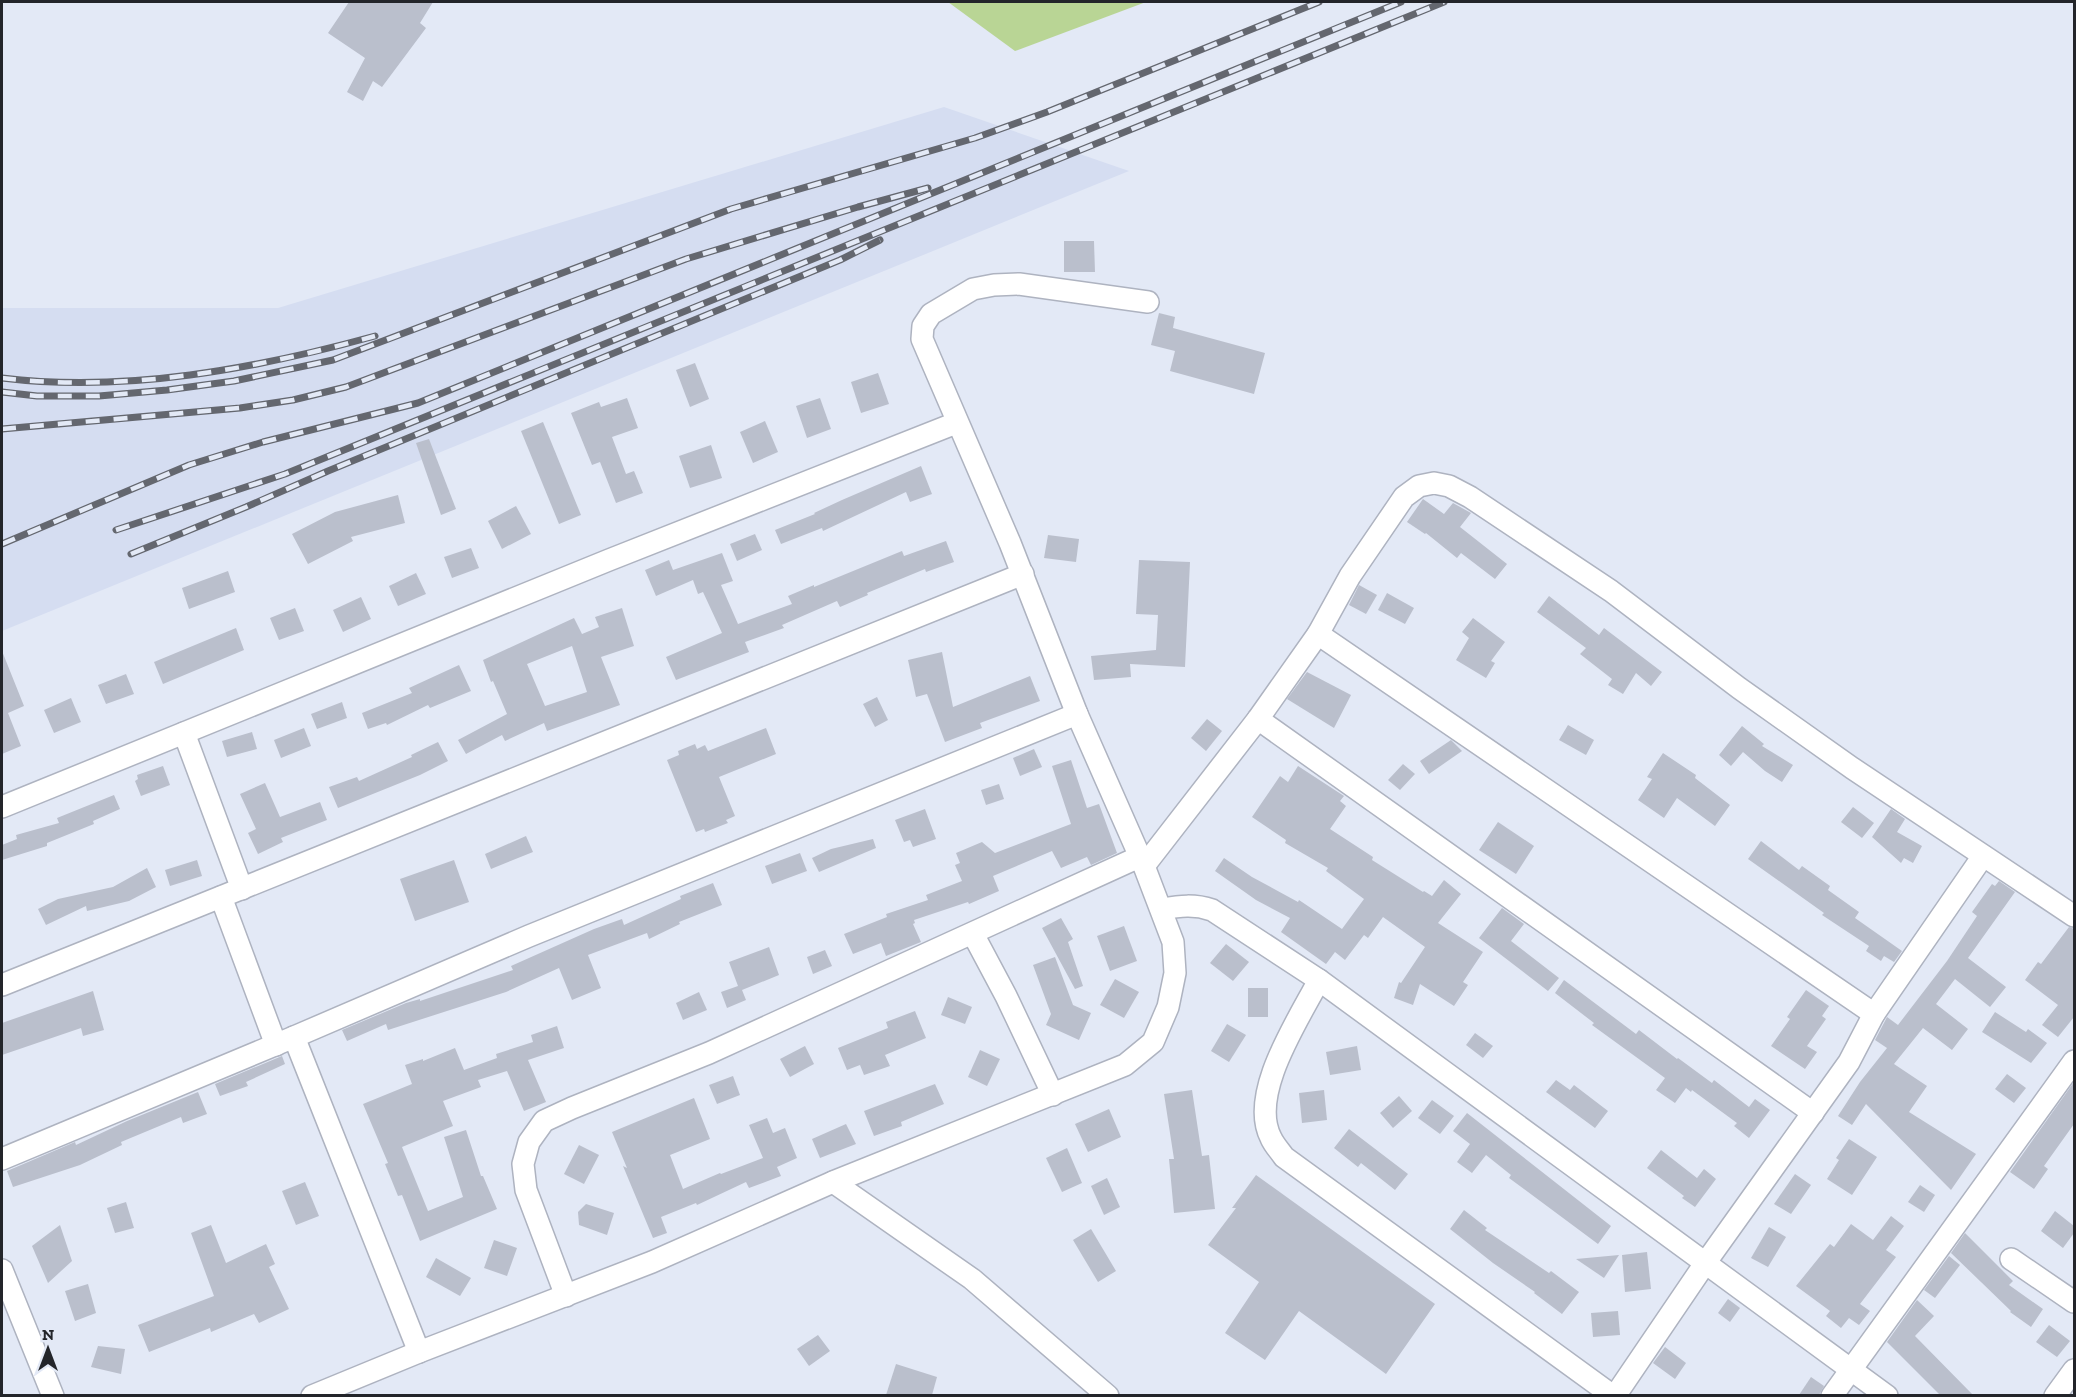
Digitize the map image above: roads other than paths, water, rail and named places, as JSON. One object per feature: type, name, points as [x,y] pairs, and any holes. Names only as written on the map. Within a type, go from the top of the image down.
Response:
[{"type":"street","points":[[312,1395],[709,1238],[833,1182],[1125,1065],[1153,1042],[1168,1008],[1175,973],[1173,942],[1162,909],[1077,714],[1023,574],[956,423],[922,339],[923,326],[931,314],[973,289],[994,285],[1019,284],[1148,302]]},
{"type":"street","points":[[2,807],[609,560],[956,423]]},
{"type":"street","points":[[566,1296],[525,1190],[523,1164],[529,1142],[544,1122],[572,1108],[708,1053],[1141,861],[1258,719],[1318,634],[1350,576],[1404,497],[1419,486],[1434,483],[1449,486],[1470,496],[1611,591],[1749,695],[2074,916]]},
{"type":"street","points":[[2,985],[1023,574]]},
{"type":"street","points":[[1318,634],[1874,1014]]},
{"type":"street","points":[[2,1159],[529,936],[1077,714]]},
{"type":"street","points":[[1258,719],[1813,1113]]},
{"type":"street","points":[[184,733],[242,889]]},
{"type":"street","points":[[1319,980],[1276,1061],[1267,1089],[1265,1111],[1270,1137],[1284,1157],[1614,1395],[1849,1062],[1874,1014],[1983,856]]},
{"type":"street","points":[[222,897],[418,1352]]},
{"type":"street","points":[[1162,909],[1187,905],[1212,910],[1319,980],[1887,1395]]},
{"type":"street","points":[[973,934],[1006,996],[1053,1095]]},
{"type":"street","points":[[1832,1395],[2074,1061]]},
{"type":"street","points":[[833,1182],[972,1279],[1108,1395]]},
{"type":"street","points":[[2011,1258],[2074,1302]]},
{"type":"street","points":[[2,1270],[53,1395]]},
{"type":"street","points":[[2055,1395],[2074,1370]]},
{"type":"railway","points":[[2,392],[37,396],[99,396],[167,390],[234,381],[333,360],[731,209],[975,138],[1047,112],[1319,2]]},
{"type":"railway","points":[[2,544],[189,465],[263,442],[418,403],[1401,2]]},
{"type":"railway","points":[[116,530],[285,474],[1444,2]]},
{"type":"railway","points":[[2,429],[240,408],[293,400],[346,387],[686,259],[928,188]]},
{"type":"railway","points":[[131,554],[840,260],[880,240]]},
{"type":"railway","points":[[2,378],[49,382],[96,382],[190,375],[284,359],[375,336]]}]
